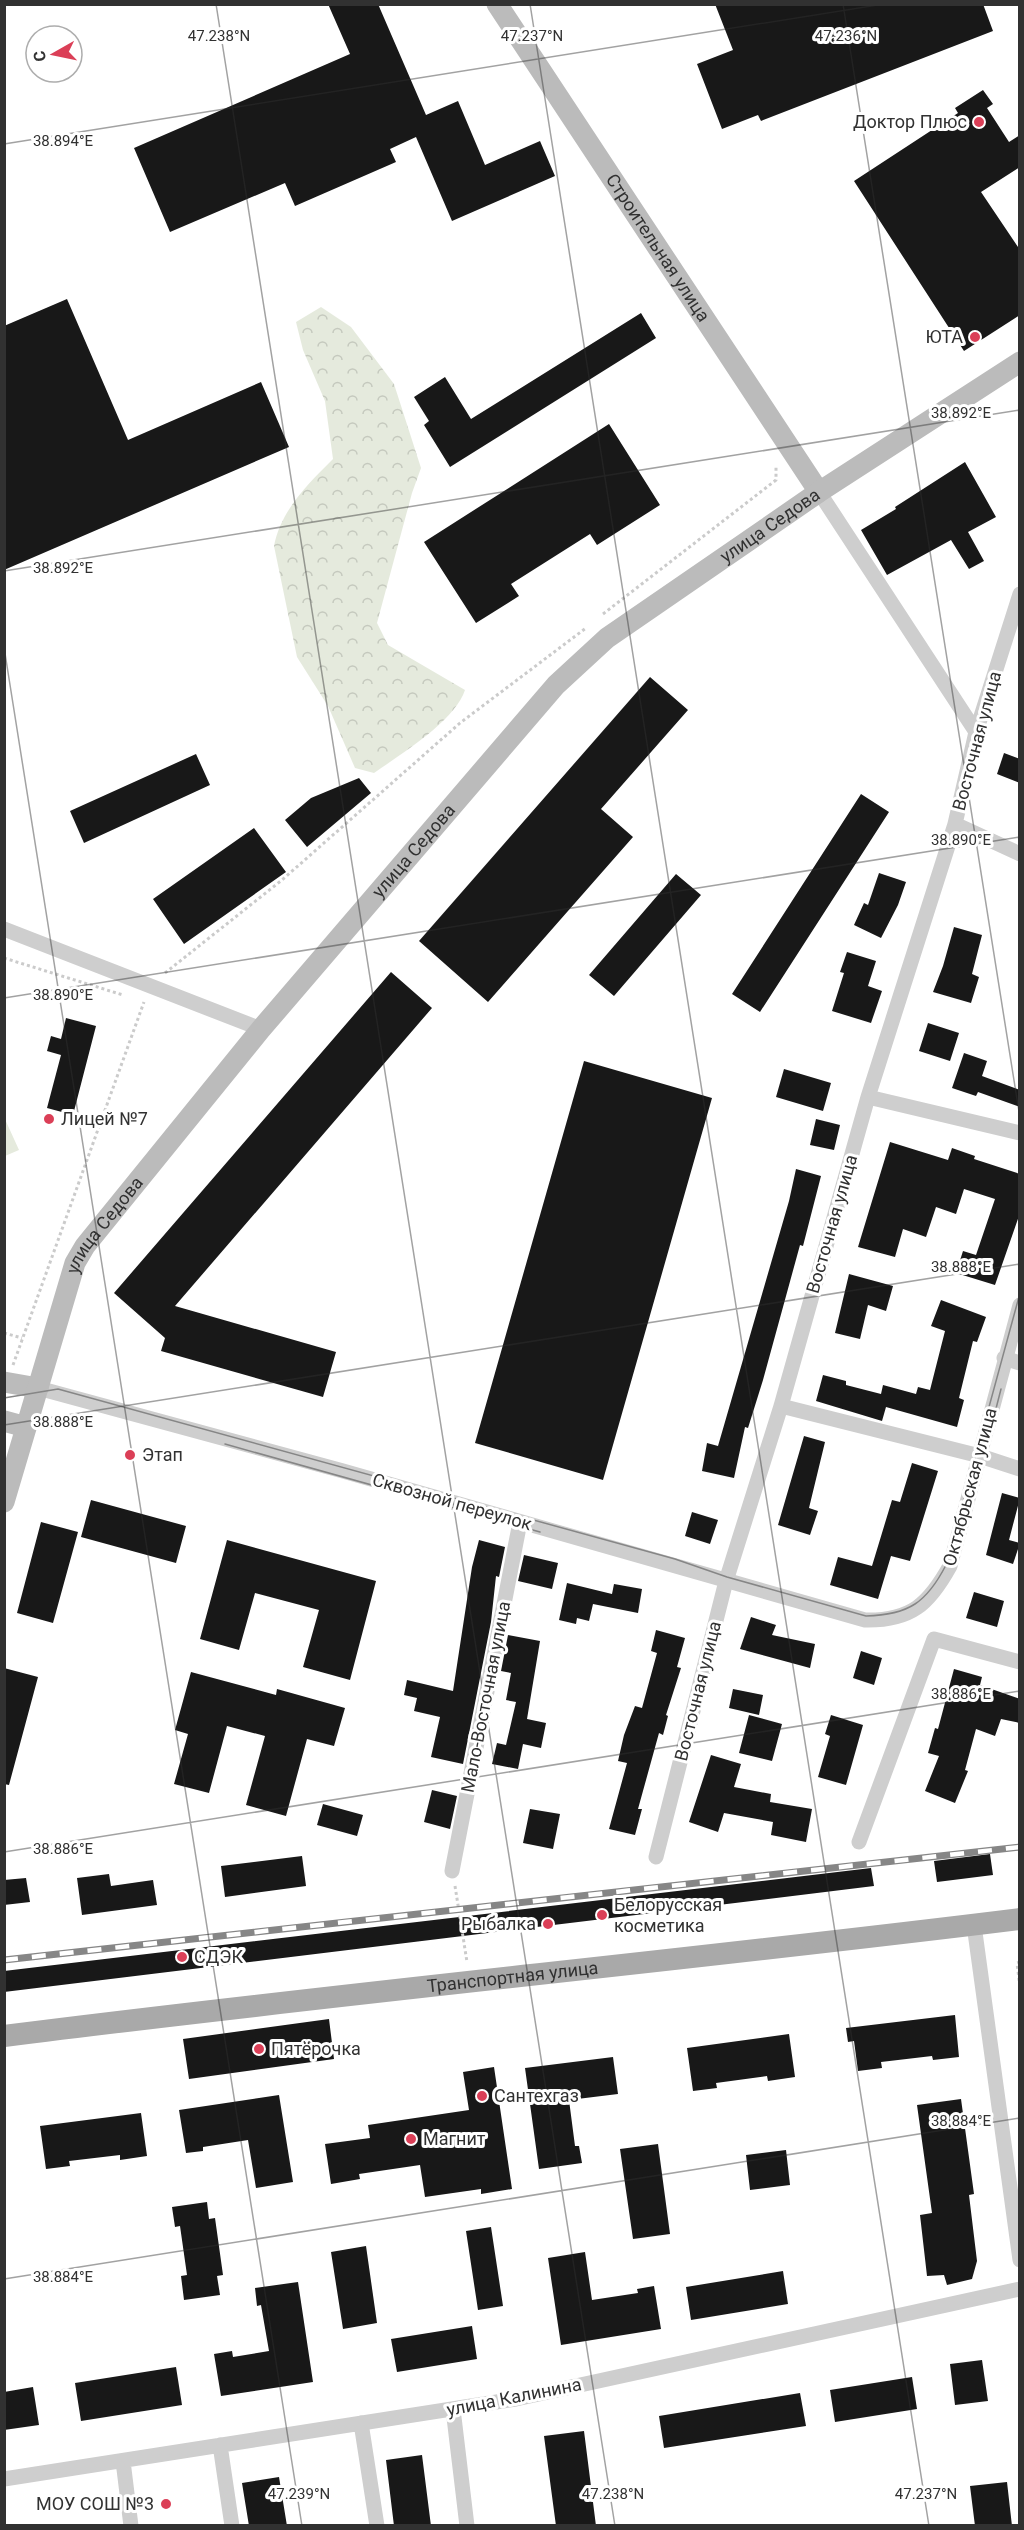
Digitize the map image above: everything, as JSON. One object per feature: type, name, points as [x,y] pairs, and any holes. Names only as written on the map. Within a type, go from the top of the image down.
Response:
[{"type":"main road","name":"Строительная улица","points":[[497,4],[819,492]]},
{"type":"main road","name":"улица Седова","points":[[4,1502],[75,1263],[85,1246],[261,1029],[556,685],[607,638],[819,492],[1020,362]]},
{"type":"main road","points":[[5,1382],[38,1388]]},
{"type":"main road","points":[[4,1421],[26,1427]]},
{"type":"main road","name":"Транспортная улица","points":[[4,2036],[270,2002],[471,1983],[1020,1919]]},
{"type":"street","points":[[819,492],[976,732]]},
{"type":"street","name":"Восточная улица","points":[[656,1857],[726,1581],[780,1406],[868,1097],[954,825],[976,732],[1020,594]]},
{"type":"street","points":[[954,825],[1020,854]]},
{"type":"street","points":[[4,929],[261,1029]]},
{"type":"street","points":[[868,1097],[1020,1133]]},
{"type":"street","name":"Октябрьская улица","points":[[865,1620],[883,1620],[912,1612],[928,1600],[940,1586],[950,1566],[1020,1305]]},
{"type":"street","points":[[1004,1358],[1020,1362]]},
{"type":"street","name":"Сквозной переулок","points":[[38,1388],[675,1564],[726,1581],[865,1620]]},
{"type":"street","points":[[780,1406],[980,1456],[1020,1469]]},
{"type":"street","name":"Мало-Восточная улица","points":[[452,1871],[520,1522]]},
{"type":"street","points":[[859,1842],[934,1639],[1020,1662]]},
{"type":"street","points":[[974,1925],[1020,2260]]},
{"type":"street","name":"улица Калинина","points":[[4,2479],[516,2399],[1020,2289]]},
{"type":"street","points":[[453,2409],[467,2526]]},
{"type":"street","points":[[361,2423],[376,2526]]},
{"type":"street","points":[[220,2445],[232,2526]]},
{"type":"street","points":[[123,2461],[131,2526]]},
{"type":"path","points":[[600,617],[776,480],[777,456]]},
{"type":"path","points":[[5,1382],[150,986],[282,880],[460,723],[591,624]]},
{"type":"path","points":[[4,958],[133,998]]},
{"type":"path","points":[[4,1333],[22,1338]]},
{"type":"path","points":[[452,1871],[471,1983]]},
{"type":"path","points":[[1020,1962],[1017,1963],[1020,1987]]},
{"type":"green space","points":[[321,307],[351,327],[394,384],[421,468],[412,493],[377,623],[388,645],[465,690],[459,702],[439,725],[374,773],[355,768],[328,706],[297,657],[274,546],[289,509],[305,488],[333,459],[325,401],[303,350],[296,322]]},
{"type":"green space","points":[[4,1117],[19,1150],[5,1156],[4,1156]]},
{"type":"building","points":[[328,4],[378,4],[426,115],[458,101],[485,165],[540,141],[555,176],[452,221],[416,137],[390,149],[396,162],[295,206],[285,183],[170,232],[134,148],[350,54]]},
{"type":"building","points":[[715,4],[983,4],[993,31],[761,121],[758,115],[722,129],[697,64],[733,50]]},
{"type":"building","points":[[983,90],[993,104],[987,108],[1009,142],[1020,135],[1020,167],[981,192],[1020,250],[1020,315],[964,351],[854,181],[958,113],[955,108]]},
{"type":"building","points":[[67,299],[128,440],[261,382],[289,447],[4,570],[4,326]]},
{"type":"building","points":[[641,313],[656,338],[450,467],[424,425],[429,421],[414,397],[445,377],[471,419]]},
{"type":"building","points":[[609,424],[660,505],[597,545],[590,534],[511,584],[519,596],[476,623],[424,542]]},
{"type":"building","points":[[965,462],[996,517],[968,532],[984,561],[969,569],[951,540],[887,575],[861,530]]},
{"type":"building","points":[[650,677],[688,710],[601,809],[633,837],[488,1002],[419,941]]},
{"type":"building","points":[[1004,753],[1020,759],[1020,783],[997,774]]},
{"type":"building","points":[[196,754],[210,785],[84,843],[70,811]]},
{"type":"building","points":[[359,778],[371,793],[307,847],[285,820],[311,798]]},
{"type":"building","points":[[861,794],[889,812],[760,1012],[732,994]]},
{"type":"building","points":[[254,828],[286,872],[184,944],[153,899]]},
{"type":"building","points":[[879,873],[906,882],[898,905],[881,938],[854,925],[864,903],[868,905]]},
{"type":"building","points":[[676,874],[701,895],[614,996],[589,975]]},
{"type":"building","points":[[954,927],[982,935],[972,974],[979,977],[971,1003],[933,992]]},
{"type":"building","points":[[847,952],[876,961],[868,986],[882,991],[871,1023],[832,1011],[844,973],[840,972]]},
{"type":"building","points":[[391,972],[432,1008],[175,1306],[336,1352],[323,1397],[161,1351],[165,1338],[114,1293]]},
{"type":"building","points":[[66,1018],[96,1026],[73,1115],[47,1108],[61,1055],[47,1051],[51,1036],[61,1039]]},
{"type":"building","points":[[928,1023],[959,1033],[950,1061],[919,1051]]},
{"type":"building","points":[[964,1053],[987,1061],[982,1076],[1020,1090],[1020,1107],[978,1092],[976,1096],[952,1088]]},
{"type":"building","points":[[584,1061],[712,1098],[603,1480],[475,1443]]},
{"type":"building","points":[[784,1069],[831,1083],[823,1111],[776,1097]]},
{"type":"building","points":[[816,1119],[840,1125],[834,1150],[810,1145]]},
{"type":"building","points":[[890,1142],[948,1160],[952,1148],[975,1156],[974,1159],[1020,1174],[1020,1213],[995,1285],[956,1273],[963,1251],[976,1255],[995,1199],[964,1189],[956,1214],[936,1207],[926,1237],[903,1229],[895,1257],[858,1247]]},
{"type":"building","points":[[796,1169],[821,1176],[803,1246],[800,1245],[763,1380],[748,1428],[745,1427],[734,1478],[702,1471],[707,1443],[718,1446],[789,1201]]},
{"type":"building","points":[[849,1274],[893,1286],[886,1311],[868,1305],[860,1339],[835,1333]]},
{"type":"building","points":[[941,1300],[986,1317],[977,1342],[973,1341],[959,1398],[964,1400],[957,1427],[886,1407],[882,1421],[816,1401],[823,1375],[846,1381],[846,1385],[881,1394],[883,1385],[916,1394],[918,1387],[930,1390],[945,1331],[931,1326]]},
{"type":"building","points":[[804,1436],[825,1442],[809,1508],[818,1511],[810,1535],[778,1525]]},
{"type":"building","points":[[912,1463],[938,1471],[910,1561],[891,1556],[878,1599],[830,1585],[838,1557],[872,1566],[892,1500],[900,1502]]},
{"type":"building","points":[[1002,1493],[1020,1498],[1009,1540],[1020,1543],[1013,1564],[986,1555]]},
{"type":"building","points":[[91,1500],[186,1526],[176,1563],[81,1537]]},
{"type":"building","points":[[692,1512],[718,1520],[710,1544],[685,1536]]},
{"type":"building","points":[[41,1522],[78,1532],[53,1623],[17,1613]]},
{"type":"building","points":[[227,1540],[376,1581],[350,1680],[303,1667],[319,1610],[255,1593],[239,1650],[200,1639]]},
{"type":"building","points":[[479,1540],[505,1547],[499,1577],[496,1576],[491,1622],[463,1764],[431,1757],[440,1717],[414,1711],[417,1698],[404,1695],[407,1680],[453,1691],[472,1567]]},
{"type":"building","points":[[524,1555],[558,1563],[552,1589],[518,1581]]},
{"type":"building","points":[[567,1583],[612,1594],[614,1584],[642,1589],[638,1613],[593,1604],[589,1621],[577,1618],[576,1624],[559,1620]]},
{"type":"building","points":[[974,1592],[1004,1601],[997,1627],[966,1618]]},
{"type":"building","points":[[751,1617],[776,1625],[772,1635],[815,1644],[810,1668],[740,1649]]},
{"type":"building","points":[[656,1630],[685,1638],[677,1667],[681,1668],[666,1715],[668,1716],[663,1735],[659,1733],[638,1809],[642,1809],[635,1835],[609,1829],[627,1763],[618,1761],[624,1735],[635,1706],[642,1708],[657,1653],[651,1651]]},
{"type":"building","points":[[508,1635],[540,1641],[527,1719],[546,1723],[541,1748],[523,1744],[518,1769],[492,1764],[497,1743],[506,1745],[516,1702],[506,1700],[511,1673],[501,1671]]},
{"type":"building","points":[[861,1651],[882,1658],[874,1685],[853,1678]]},
{"type":"building","points":[[4,1668],[38,1677],[9,1785],[4,1784]]},
{"type":"building","points":[[954,1669],[982,1677],[980,1685],[1020,1699],[1020,1723],[1001,1719],[995,1736],[976,1729],[965,1770],[968,1771],[955,1803],[925,1791],[939,1756],[928,1753],[935,1728],[938,1729]]},
{"type":"building","points":[[191,1672],[276,1695],[277,1689],[345,1708],[334,1746],[307,1739],[286,1816],[246,1805],[265,1736],[227,1726],[209,1793],[174,1784],[188,1734],[175,1730]]},
{"type":"building","points":[[733,1689],[763,1695],[759,1715],[729,1708]]},
{"type":"building","points":[[749,1715],[782,1724],[772,1761],[739,1753]]},
{"type":"building","points":[[831,1715],[863,1725],[846,1785],[818,1777],[830,1736],[825,1734]]},
{"type":"building","points":[[711,1755],[741,1764],[734,1787],[771,1794],[770,1802],[812,1809],[806,1842],[771,1835],[773,1822],[724,1813],[718,1832],[689,1822]]},
{"type":"building","points":[[432,1790],[457,1796],[450,1829],[424,1822]]},
{"type":"building","points":[[323,1804],[363,1815],[357,1836],[317,1825]]},
{"type":"building","points":[[530,1809],[560,1814],[553,1849],[523,1843]]},
{"type":"building","points":[[990,1854],[993,1875],[937,1882],[934,1861]]},
{"type":"building","points":[[302,1856],[306,1886],[225,1897],[221,1866]]},
{"type":"building","points":[[871,1868],[874,1886],[4,1992],[4,1971]]},
{"type":"building","points":[[109,1874],[111,1886],[153,1880],[157,1905],[82,1915],[77,1878]]},
{"type":"building","points":[[26,1878],[30,1902],[4,1905],[4,1880]]},
{"type":"building","points":[[955,2015],[959,2057],[933,2060],[932,2056],[881,2062],[882,2068],[858,2071],[854,2041],[848,2042],[846,2028]]},
{"type":"building","name":"Пятёрочка","points":[[329,2019],[334,2059],[189,2079],[183,2039]]},
{"type":"building","points":[[789,2034],[795,2077],[768,2081],[767,2076],[716,2083],[717,2088],[693,2091],[687,2048]]},
{"type":"building","points":[[613,2057],[618,2094],[569,2100],[575,2146],[579,2146],[582,2163],[539,2169],[525,2068]]},
{"type":"building","points":[[494,2067],[512,2189],[481,2194],[481,2189],[425,2197],[420,2165],[359,2174],[360,2179],[331,2184],[325,2144],[370,2138],[368,2125],[469,2110],[463,2072]]},
{"type":"building","points":[[279,2095],[293,2182],[256,2188],[248,2140],[203,2147],[203,2151],[186,2153],[179,2110]]},
{"type":"building","points":[[961,2099],[974,2194],[969,2195],[977,2261],[972,2279],[947,2285],[944,2275],[927,2276],[920,2215],[932,2213],[917,2105]]},
{"type":"building","points":[[141,2113],[147,2156],[120,2160],[120,2155],[69,2161],[70,2166],[46,2169],[40,2126]]},
{"type":"building","points":[[658,2144],[670,2234],[633,2239],[620,2149]]},
{"type":"building","points":[[786,2150],[790,2185],[750,2190],[746,2155]]},
{"type":"building","points":[[207,2202],[209,2219],[215,2218],[223,2275],[217,2276],[220,2295],[184,2300],[181,2276],[187,2275],[180,2226],[175,2227],[172,2207]]},
{"type":"building","points":[[491,2227],[503,2306],[478,2310],[466,2231]]},
{"type":"building","points":[[366,2246],[377,2323],[343,2329],[331,2252]]},
{"type":"building","points":[[585,2252],[592,2300],[638,2293],[637,2289],[654,2286],[661,2329],[561,2345],[548,2258]]},
{"type":"building","points":[[783,2271],[788,2304],[691,2320],[686,2287]]},
{"type":"building","points":[[298,2282],[313,2382],[221,2396],[214,2354],[232,2351],[233,2357],[269,2351],[261,2305],[257,2306],[255,2288]]},
{"type":"building","points":[[472,2326],[477,2359],[397,2372],[391,2339]]},
{"type":"building","points":[[982,2360],[988,2401],[955,2405],[950,2364]]},
{"type":"building","points":[[176,2367],[182,2405],[81,2421],[75,2383]]},
{"type":"building","points":[[912,2377],[917,2409],[835,2422],[830,2390]]},
{"type":"building","points":[[33,2387],[39,2425],[4,2430],[4,2392]]},
{"type":"building","points":[[800,2393],[806,2426],[664,2448],[659,2416]]},
{"type":"building","points":[[584,2431],[596,2526],[556,2526],[544,2436]]},
{"type":"building","points":[[422,2455],[431,2526],[394,2526],[386,2460]]},
{"type":"building","points":[[279,2477],[287,2526],[249,2526],[242,2483]]},
{"type":"building","points":[[1007,2482],[1012,2526],[975,2526],[970,2486]]},
{"type":"tram line","points":[[4,1398],[58,1389],[675,1559],[727,1577],[866,1616],[881,1615],[894,1613],[915,1604],[932,1588],[946,1565],[1020,1293]]},
{"type":"tram line","points":[[989,1436],[1001,1389]]},
{"type":"tram line","points":[[225,1444],[540,1532]]},
{"type":"railway","points":[[4,1960],[1020,1847]]},
{"type":"place","name":"Доктор Плюс","points":[[979,122]]},
{"type":"place","name":"ЮТА","points":[[975,337]]},
{"type":"place","name":"Лицей №7","points":[[49,1119]]},
{"type":"place","name":"Этап","points":[[130,1455]]},
{"type":"place","name":"Белорусская косметика","points":[[602,1915]]},
{"type":"place","name":"Рыбалка","points":[[548,1924]]},
{"type":"place","name":"СДЭК","points":[[182,1957]]},
{"type":"place","name":"Пятёрочка","points":[[259,2049]]},
{"type":"place","name":"Сантехгаз","points":[[482,2096]]},
{"type":"place","name":"Магнит","points":[[411,2139]]},
{"type":"place","name":"МОУ СОШ №3","points":[[166,2504]]}]
